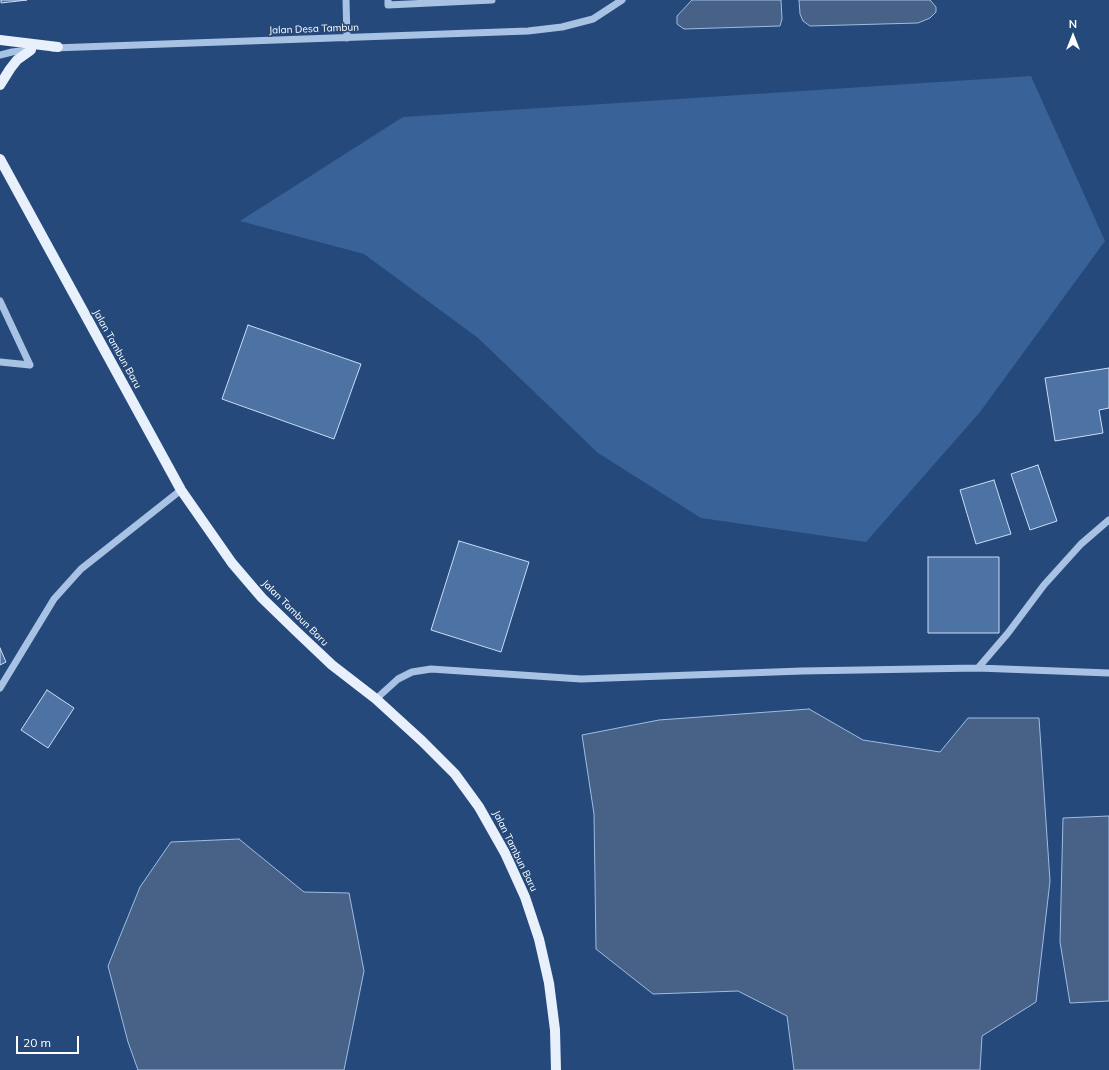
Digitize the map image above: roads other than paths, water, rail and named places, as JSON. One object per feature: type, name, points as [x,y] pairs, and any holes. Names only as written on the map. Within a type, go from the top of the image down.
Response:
[{"type":"main road","points":[[0,40],[58,47]]},
{"type":"main road","points":[[0,85],[14,65],[31,50]]},
{"type":"main road","name":"Jalan Tambun Baru","points":[[0,159],[181,490],[232,563],[262,598],[332,665],[376,699],[422,740],[455,774],[479,807],[505,853],[525,897],[538,940],[549,983],[555,1030],[556,1070]]},
{"type":"street","points":[[346,0],[347,38]]},
{"type":"street","points":[[388,0],[388,5],[492,0]]},
{"type":"street","name":"Jalan Desa Tambun","points":[[0,55],[12,52],[58,47],[528,31],[562,27],[593,19],[622,0]]},
{"type":"street","points":[[0,301],[30,365],[0,362]]},
{"type":"street","points":[[0,688],[54,599],[81,569],[181,490]]},
{"type":"street","points":[[978,668],[1008,633],[1044,585],[1081,544],[1109,520]]},
{"type":"street","points":[[376,699],[398,679],[412,672],[431,668],[581,679],[802,671],[978,668],[1109,673]]}]
